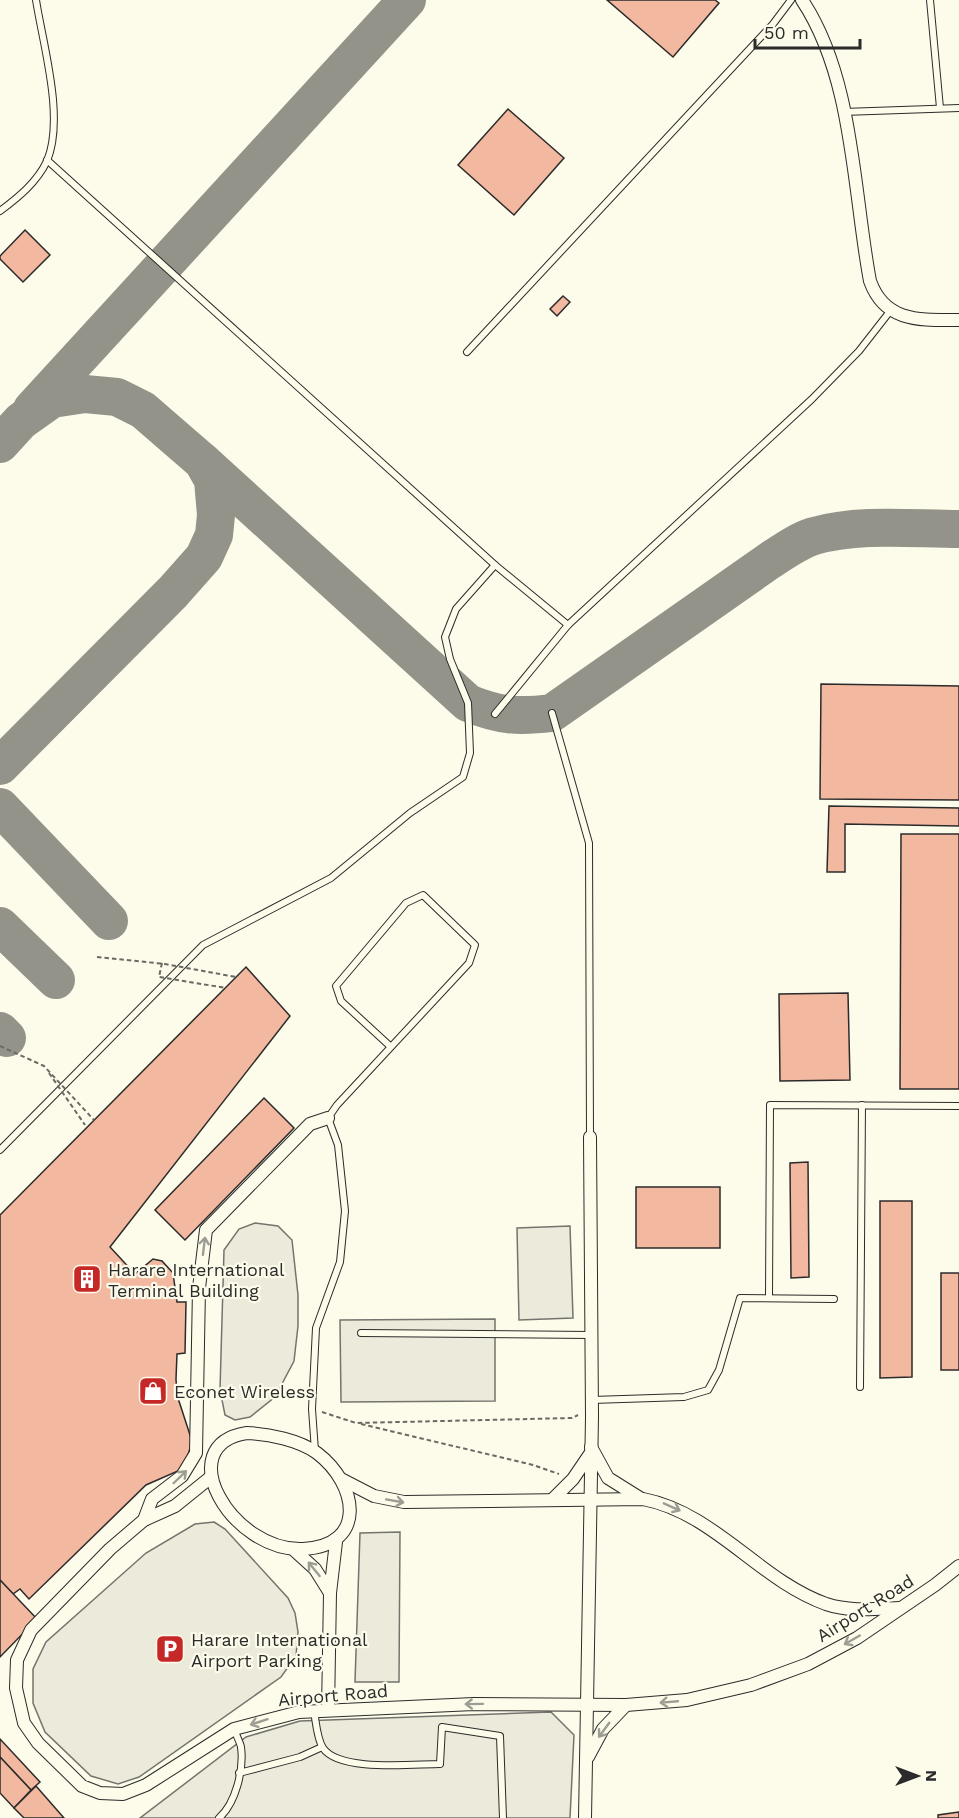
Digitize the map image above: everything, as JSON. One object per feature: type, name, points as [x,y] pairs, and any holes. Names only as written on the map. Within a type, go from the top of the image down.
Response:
[{"type":"street","points":[[802,0],[817,22],[830,54],[843,112],[870,281],[876,298],[891,310],[907,317],[959,320]]},
{"type":"street","points":[[144,1520],[152,1499],[182,1476],[196,1454],[199,1288],[206,1230],[310,1124],[328,1118]]},
{"type":"street","points":[[585,1818],[592,1400],[590,1137]]},
{"type":"street","points":[[330,1593],[315,1569],[292,1549],[254,1535],[232,1517],[220,1501],[212,1477],[212,1464],[216,1454],[230,1438],[240,1434],[264,1434],[315,1452],[341,1479],[374,1496],[404,1502],[643,1499]]},
{"type":"street","points":[[553,1499],[573,1479],[591,1449]]},
{"type":"street","points":[[591,1449],[608,1478],[624,1490],[643,1499],[662,1503],[681,1511],[711,1529],[796,1589],[827,1604],[856,1610],[901,1607]]},
{"type":"street","name":"Airport Road","points":[[212,1477],[175,1506],[144,1520],[110,1549],[31,1630],[17,1660],[17,1702],[24,1723],[38,1743],[82,1786],[100,1793],[123,1794],[146,1785],[234,1730],[275,1717],[328,1710],[474,1704],[626,1706],[687,1700],[751,1685],[808,1664],[857,1638],[959,1566]]},
{"type":"street","points":[[328,1710],[330,1593],[336,1542],[348,1518],[350,1502],[341,1479]]},
{"type":"street","points":[[292,1549],[320,1547],[336,1542]]},
{"type":"street","points":[[587,1759],[603,1729],[626,1706]]},
{"type":"lane","points":[[0,211],[18,198],[36,178],[47,160],[52,140],[53,111],[36,0]]},
{"type":"lane","points":[[467,352],[765,33],[791,0]]},
{"type":"lane","points":[[930,0],[940,108]]},
{"type":"lane","points":[[843,112],[959,108]]},
{"type":"lane","points":[[47,160],[495,566],[568,625]]},
{"type":"lane","points":[[495,714],[568,625],[812,399],[859,351],[891,310]]},
{"type":"lane","points":[[0,1150],[203,945],[331,878],[410,813],[463,777],[470,753],[468,704],[450,659],[445,637],[456,609],[495,566]]},
{"type":"lane","points":[[552,713],[589,843],[590,1137]]},
{"type":"lane","points":[[315,1452],[312,1409],[316,1328],[340,1262],[345,1211],[338,1145],[328,1118],[337,1105],[391,1047],[469,963],[475,945],[423,895],[406,903],[336,986],[341,1000],[391,1047]]},
{"type":"lane","points":[[769,1298],[770,1105],[959,1106]]},
{"type":"lane","points":[[860,1388],[862,1105]]},
{"type":"lane","points":[[592,1400],[684,1397],[708,1390],[719,1370],[740,1298],[834,1299]]},
{"type":"lane","points":[[360,1333],[591,1335]]},
{"type":"lane","points":[[314,1711],[322,1747],[335,1758],[352,1763],[440,1764],[441,1727],[501,1736],[503,1818]]},
{"type":"lane","points":[[219,1818],[234,1796],[239,1773],[241,1747],[234,1730]]},
{"type":"lane","points":[[239,1773],[300,1757],[322,1747]]},
{"type":"path","points":[[97,957],[162,963],[236,977]]},
{"type":"path","points":[[162,963],[159,977],[226,988]]},
{"type":"path","points":[[0,1046],[44,1066],[94,1120]]},
{"type":"path","points":[[44,1066],[85,1125]]},
{"type":"path","points":[[356,1423],[572,1418],[585,1410],[592,1400]]},
{"type":"path","points":[[312,1409],[356,1423],[532,1465],[573,1479]]},
{"type":"shaded area","points":[[255,1223],[278,1226],[292,1240],[298,1295],[298,1326],[294,1361],[275,1397],[250,1417],[235,1420],[225,1415],[220,1390],[224,1250],[239,1229]]},
{"type":"shaded area","points":[[570,1226],[573,1318],[519,1320],[517,1228]]},
{"type":"shaded area","points":[[495,1319],[495,1401],[341,1402],[340,1320]]},
{"type":"shaded area","name":"Harare International Airport Parking","points":[[214,1522],[225,1529],[288,1598],[295,1613],[298,1632],[296,1656],[281,1677],[139,1777],[118,1784],[91,1776],[45,1732],[33,1703],[33,1669],[46,1642],[146,1553],[195,1524]]},
{"type":"shaded area","points":[[400,1532],[399,1682],[355,1682],[360,1533]]},
{"type":"shaded area","points":[[551,1712],[574,1735],[570,1818],[140,1818],[246,1737],[300,1721]]},
{"type":"building","points":[[607,0],[715,0],[719,3],[673,57]]},
{"type":"building","points":[[508,109],[564,158],[514,215],[458,165]]},
{"type":"building","points":[[25,230],[50,255],[23,282],[0,259],[0,256]]},
{"type":"building","points":[[563,296],[570,302],[557,316],[550,309]]},
{"type":"building","points":[[821,684],[959,686],[959,800],[820,799]]},
{"type":"building","points":[[829,806],[959,808],[959,826],[845,824],[845,872],[827,872]]},
{"type":"building","points":[[901,834],[959,834],[959,1089],[900,1089]]},
{"type":"building","name":"Harare International Terminal Building","points":[[246,967],[290,1016],[110,1247],[135,1274],[153,1259],[162,1261],[173,1273],[177,1302],[186,1302],[185,1353],[177,1354],[176,1379],[177,1395],[192,1441],[187,1459],[178,1471],[146,1485],[29,1599],[20,1589],[13,1594],[0,1580],[0,1215]]},
{"type":"building","points":[[848,993],[850,1080],[780,1081],[779,994]]},
{"type":"building","points":[[264,1098],[294,1128],[185,1240],[155,1210]]},
{"type":"building","points":[[808,1162],[809,1277],[791,1278],[790,1163]]},
{"type":"building","points":[[636,1187],[720,1187],[720,1248],[636,1248]]},
{"type":"building","points":[[880,1201],[912,1201],[912,1377],[880,1378]]},
{"type":"building","points":[[941,1273],[959,1273],[959,1370],[941,1370]]},
{"type":"building","points":[[0,1580],[37,1619],[0,1657]]},
{"type":"building","points":[[0,1739],[40,1782],[31,1790],[0,1757]]},
{"type":"building","points":[[0,1757],[31,1790],[14,1808],[0,1793]]},
{"type":"building","points":[[36,1786],[64,1818],[24,1818],[14,1808]]},
{"type":"building","points":[[959,1812],[959,1818],[938,1818],[938,1815]]},
{"type":"taxiway","points":[[32,409],[407,0]]},
{"type":"taxiway","points":[[0,444],[21,421],[52,399],[85,394],[117,397],[143,410],[203,462],[213,480],[216,515],[214,535],[204,557],[173,592],[0,766]]},
{"type":"taxiway","points":[[203,462],[468,703],[490,711],[509,714],[552,713],[769,561],[808,538],[849,529],[959,529]]},
{"type":"taxiway","points":[[0,807],[109,921]]},
{"type":"taxiway","points":[[0,926],[56,980]]},
{"type":"taxiway","points":[[0,1031],[7,1038]]},
{"type":"place","name":"Harare International Terminal Building","points":[[87,1279]]},
{"type":"place","name":"Econet Wireless","points":[[153,1391]]},
{"type":"place","name":"Harare International Airport Parking","points":[[170,1649]]}]
